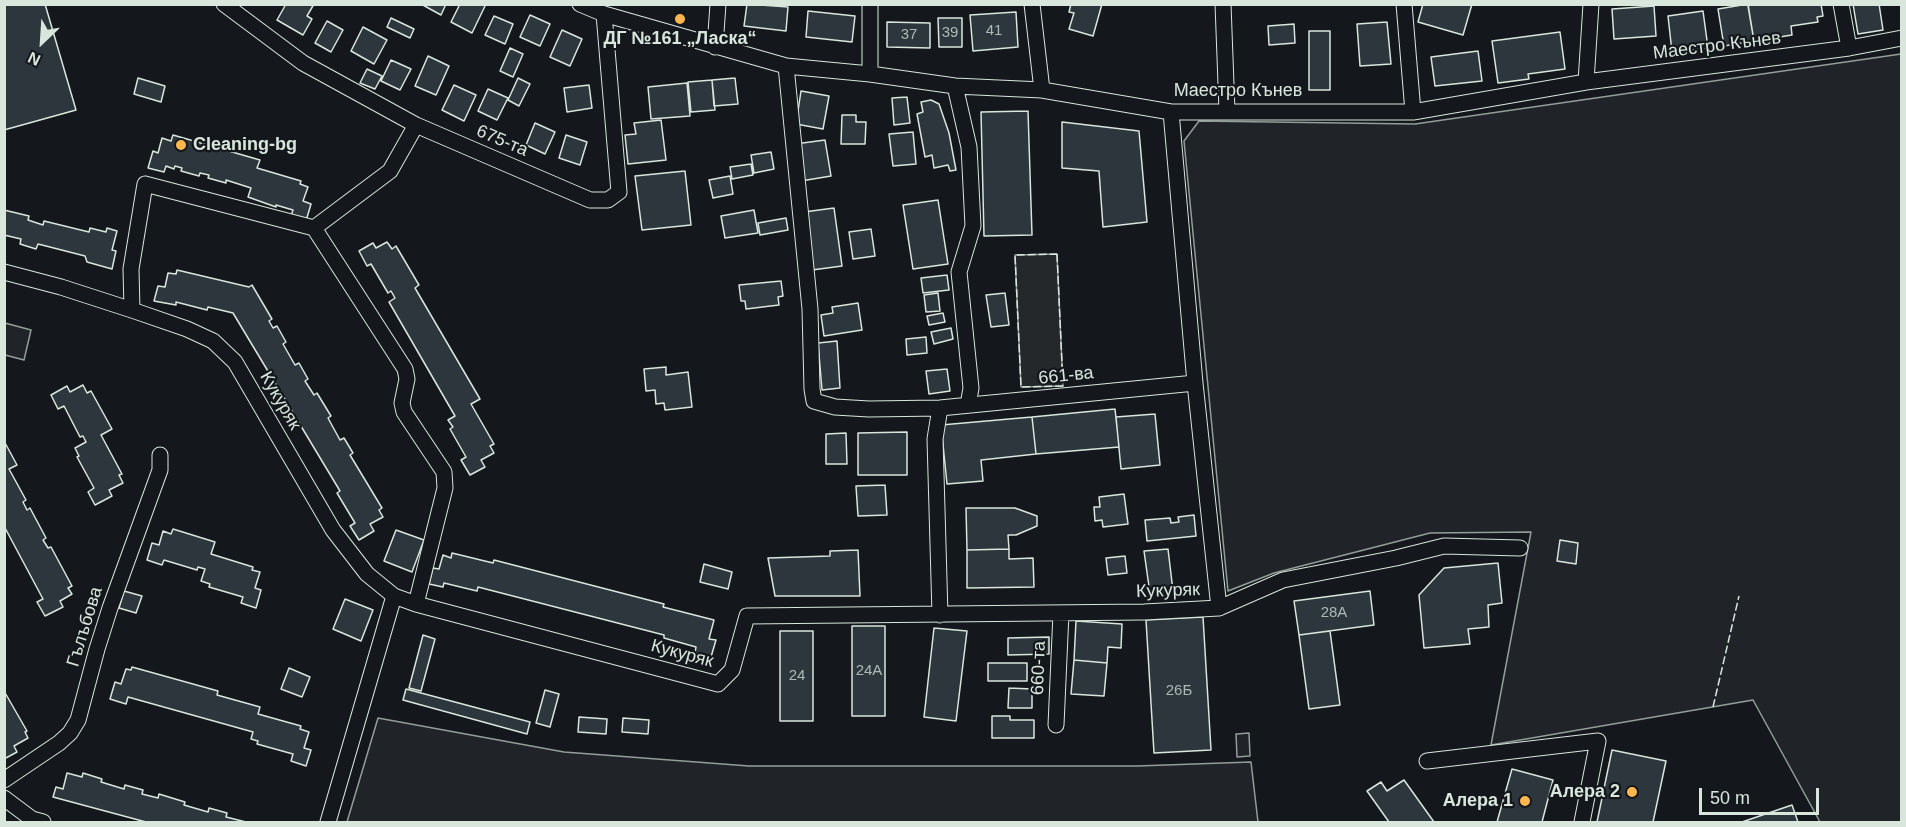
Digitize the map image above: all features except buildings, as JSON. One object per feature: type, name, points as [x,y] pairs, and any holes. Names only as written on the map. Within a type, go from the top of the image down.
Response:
[{"type":"street","name":"675-та","points":[[224,4],[303,63],[416,125],[590,200],[608,200],[619,192],[604,14]]},
{"type":"street","name":"Маестро Кънев","points":[[580,4],[604,14],[786,66],[870,74],[955,86],[1042,90],[1171,112],[1413,112],[1586,82],[1849,48],[1902,38]]},
{"type":"street","points":[[715,47],[718,4]]},
{"type":"street","points":[[870,4],[870,74]]},
{"type":"street","points":[[1032,4],[1042,90]]},
{"type":"street","points":[[1223,4],[1227,111]]},
{"type":"street","points":[[1404,4],[1413,112]]},
{"type":"street","points":[[1586,82],[1591,4]]},
{"type":"street","points":[[1841,4],[1849,48]]},
{"type":"street","name":"661-ва","points":[[786,66],[810,309],[814,401],[835,407],[869,409],[940,408],[1195,383]]},
{"type":"street","points":[[955,86],[969,147],[973,226],[959,272],[971,388],[968,405]]},
{"type":"street","points":[[1171,112],[1195,383],[1219,608]]},
{"type":"street","points":[[314,228],[390,171],[416,125]]},
{"type":"street","points":[[132,310],[131,269],[145,184],[314,228],[405,369],[407,379],[402,403],[404,412],[444,472],[445,488],[416,604]]},
{"type":"street","name":"Кукуряк","points":[[4,272],[61,287],[132,310],[187,329],[213,341],[235,362],[333,530],[367,574],[394,596],[416,604],[718,684],[732,670],[747,616],[1144,612],[1219,608],[1282,580],[1396,558],[1443,546],[1520,548]]},
{"type":"street","points":[[940,408],[935,439],[940,615]]},
{"type":"street","name":"Гълъбова","points":[[4,780],[59,743],[70,733],[78,720],[110,608],[160,470],[160,455]]},
{"type":"street","points":[[328,822],[394,596]]},
{"type":"street","name":"660-та","points":[[1056,725],[1061,613]]},
{"type":"street","points":[[1427,761],[1598,741],[1582,822]]},
{"type":"street","points":[[4,798],[35,821]]},
{"type":"shaded area","points":[[1901,54],[1901,822],[1820,822],[1753,700],[1491,745],[1531,532],[1430,533],[1274,573],[1228,591],[1184,141],[1199,121],[1415,124]]},
{"type":"shaded area","points":[[1057,254],[1063,386],[1021,387],[1015,255]]},
{"type":"shaded area","points":[[5,323],[31,330],[24,360],[5,355]]},
{"type":"shaded area","points":[[378,718],[564,752],[749,766],[1137,766],[1251,762],[1258,822],[347,822]]},
{"type":"shaded area","points":[[1249,733],[1250,756],[1237,757],[1236,734]]},
{"type":"fence","points":[[1057,254],[1063,386],[1021,387],[1015,255],[1057,254]]},
{"type":"fence","points":[[1713,707],[1739,596]]},
{"type":"place","name":"ДГ №161 „Ласка“","points":[[680,19]]},
{"type":"place","name":"Cleaning-bg","points":[[181,145]]},
{"type":"place","name":"Алера 2","points":[[1632,792]]},
{"type":"place","name":"Алера 1","points":[[1525,801]]}]
